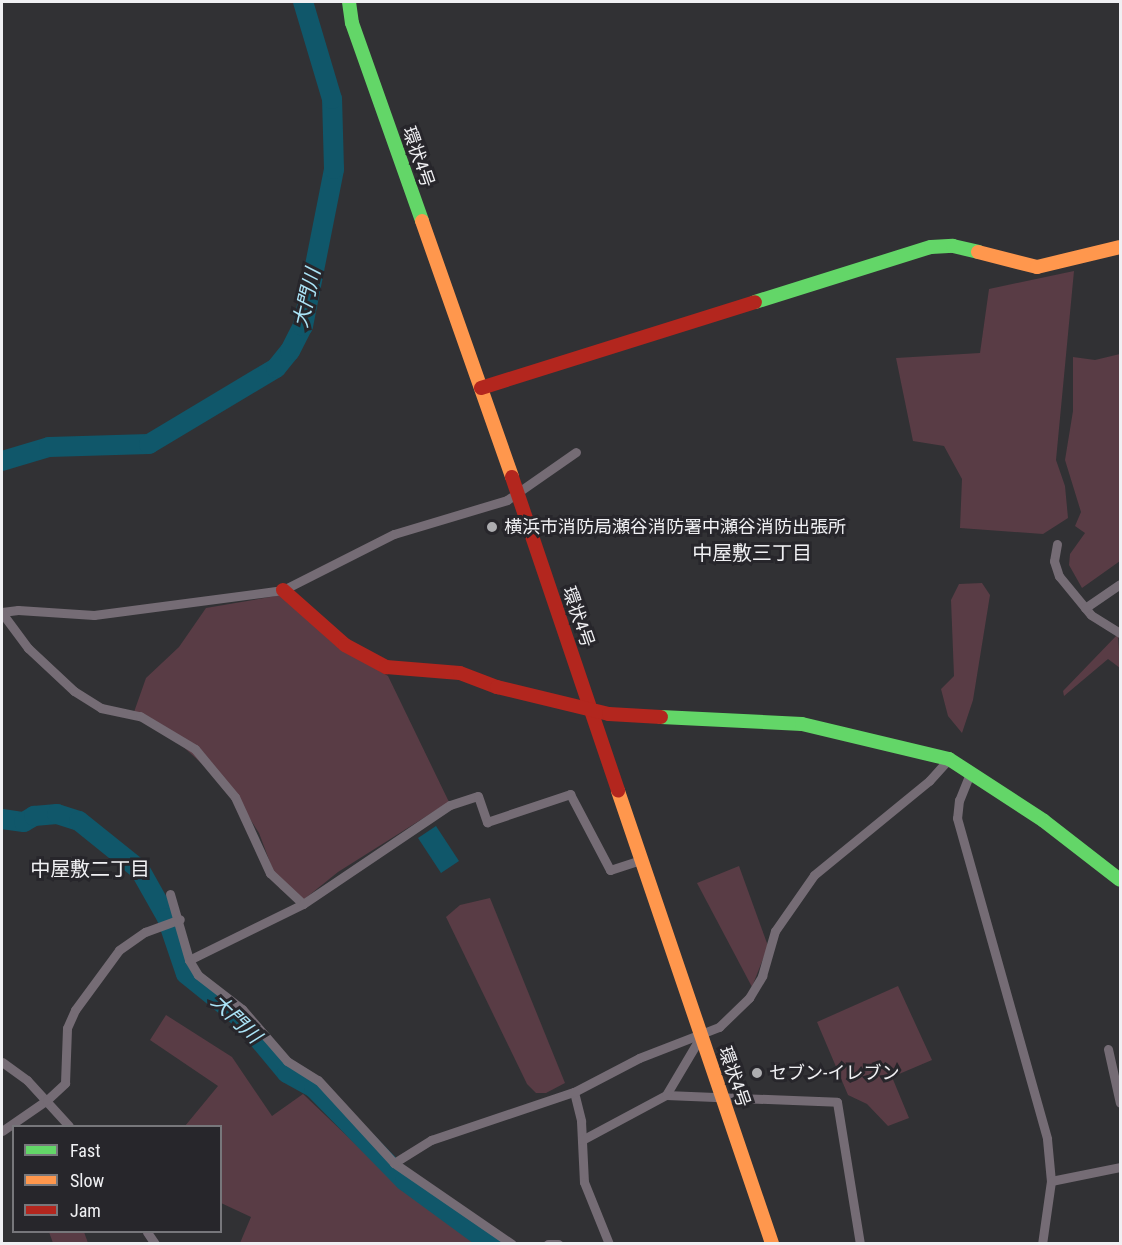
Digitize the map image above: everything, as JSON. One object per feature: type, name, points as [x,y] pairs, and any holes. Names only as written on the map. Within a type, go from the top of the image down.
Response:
[{"type":"street","name":"環状4号","points":[[349,2],[352,23],[518,494],[772,1244]]},
{"type":"street","points":[[481,388],[931,247],[953,246],[1037,267],[1120,247]]},
{"type":"street","points":[[303,904],[270,873],[235,797],[195,748],[140,716],[101,708],[74,691],[28,648],[2,613],[18,610],[94,615],[283,590],[394,534],[518,494],[576,452]]},
{"type":"street","points":[[1057,544],[1054,561],[1059,576],[1085,608],[1120,633]]},
{"type":"street","points":[[1085,608],[1120,584]]},
{"type":"street","points":[[283,590],[328,631],[372,662],[386,667],[460,673],[497,687],[590,709],[699,721],[802,724],[949,759],[971,771],[1120,880]]},
{"type":"street","points":[[394,1163],[431,1140],[574,1092],[639,1058],[701,1036],[719,1027],[749,998],[762,976],[775,931],[814,875],[929,781],[949,759]]},
{"type":"street","points":[[971,771],[958,800],[957,818],[1047,1138],[1051,1181],[1042,1244]]},
{"type":"street","points":[[189,960],[303,904],[450,805],[478,796],[487,822],[570,794],[610,870],[641,860]]},
{"type":"street","points":[[170,894],[173,921],[189,960],[198,975],[242,1009],[287,1061],[318,1080],[394,1163],[512,1244]]},
{"type":"street","points":[[2,1131],[48,1100],[64,1083],[63,1053],[75,1010],[119,950],[145,932],[173,921]]},
{"type":"street","points":[[582,1140],[666,1095],[701,1036]]},
{"type":"street","points":[[1108,1049],[1120,1103]]},
{"type":"street","points":[[2,1062],[48,1100],[68,1125]]},
{"type":"street","points":[[574,1092],[582,1140],[584,1182],[609,1244]]},
{"type":"street","points":[[666,1095],[837,1102],[860,1244]]},
{"type":"street","points":[[1051,1181],[1120,1167]]},
{"type":"street","points":[[548,1244],[558,1244]]},
{"type":"shaded area","points":[[1074,271],[1056,460],[1065,486],[1068,518],[1043,534],[960,528],[962,479],[944,446],[913,441],[896,358],[980,353],[989,289]]},
{"type":"shaded area","points":[[1120,354],[1120,561],[1082,588],[1069,565],[1070,554],[1085,533],[1075,526],[1081,512],[1065,460],[1073,411],[1073,357],[1095,360]]},
{"type":"shaded area","points":[[982,583],[990,595],[973,700],[962,733],[948,716],[941,689],[954,676],[951,600],[959,584]]},
{"type":"shaded area","points":[[282,595],[335,645],[388,676],[449,802],[338,872],[302,901],[280,889],[259,833],[232,791],[178,742],[134,712],[146,678],[179,647],[206,608]]},
{"type":"shaded area","points":[[1118,634],[1120,668],[1108,659],[1064,696],[1063,691]]},
{"type":"shaded area","points":[[739,866],[768,946],[752,987],[697,883]]},
{"type":"shaded area","points":[[490,898],[565,1083],[546,1093],[536,1093],[527,1084],[446,917],[460,905]]},
{"type":"shaded area","points":[[898,986],[932,1060],[892,1077],[909,1118],[888,1126],[867,1104],[848,1095],[817,1022]]},
{"type":"shaded area","points":[[166,1015],[232,1057],[272,1116],[303,1094],[411,1197],[484,1243],[240,1243],[251,1217],[222,1203],[222,1125],[186,1125],[218,1086],[150,1040]]},
{"type":"shaded area","points":[[49,1233],[84,1233],[88,1243],[53,1243]]},
{"type":"water","points":[[436,826],[459,861],[441,873],[418,838]]},
{"type":"waterway","name":"大門川","points":[[2,461],[49,447],[149,444],[276,368],[290,351],[303,326],[334,169],[332,99],[303,2]]},
{"type":"waterway","name":"大門川","points":[[2,819],[24,822],[34,816],[57,814],[79,821],[140,870],[167,918],[186,974],[242,1019],[287,1073],[314,1088],[405,1181],[491,1244]]},
{"type":"traffic: fast","points":[[349,2],[352,23],[422,221]]},
{"type":"traffic: fast","points":[[755,302],[931,247],[953,246],[978,252]]},
{"type":"traffic: fast","points":[[661,717],[802,724],[949,759],[1044,821],[1120,880]]},
{"type":"traffic: slow","points":[[422,221],[512,477]]},
{"type":"traffic: slow","points":[[978,252],[1037,267],[1120,247]]},
{"type":"traffic: slow","points":[[618,791],[772,1244]]},
{"type":"traffic: jam","points":[[481,388],[755,302]]},
{"type":"traffic: jam","points":[[512,477],[618,791]]},
{"type":"traffic: jam","points":[[283,590],[345,645],[386,667],[460,673],[497,687],[609,714],[661,717]]},
{"type":"place","name":"横浜市消防局瀬谷消防署中瀬谷消防出張所","points":[[492,527]]},
{"type":"place","name":"セブン-イレブン","points":[[757,1073]]},
{"type":"district","name":"中屋敷三丁目","points":[[752,553]]},
{"type":"district","name":"中屋敷二丁目","points":[[90,869]]}]
